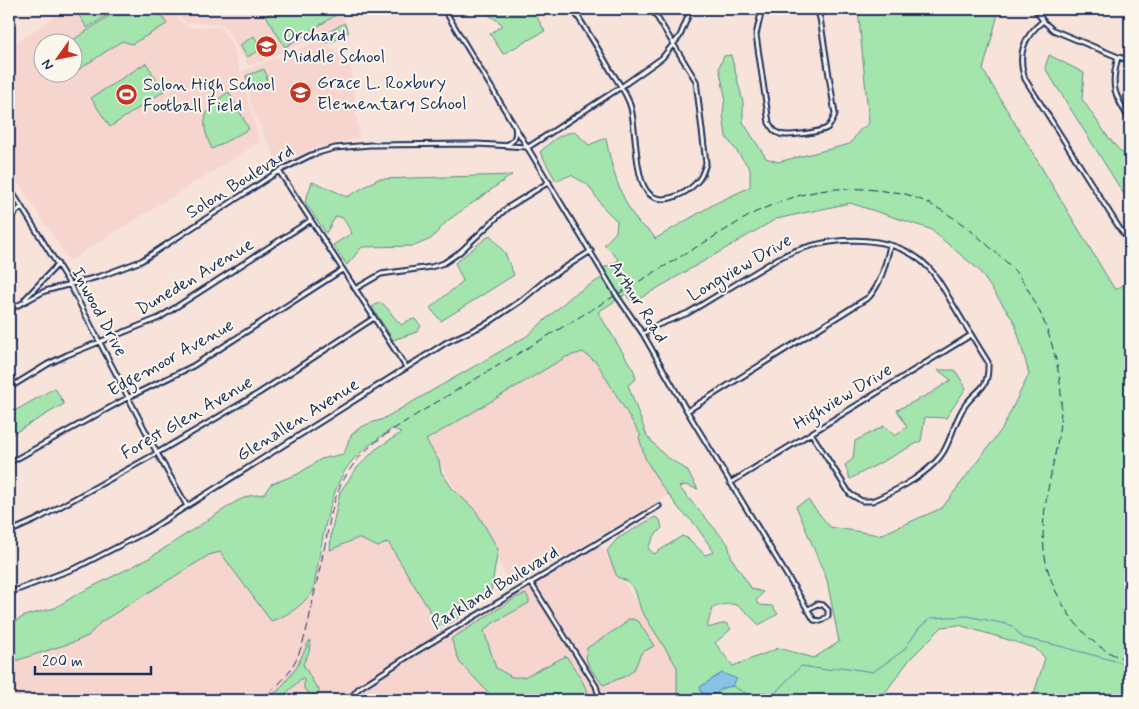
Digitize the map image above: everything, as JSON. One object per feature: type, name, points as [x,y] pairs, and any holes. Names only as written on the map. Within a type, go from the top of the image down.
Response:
[{"type":"street","name":"Arthur Road","points":[[444,9],[807,610]]},
{"type":"street","points":[[573,9],[621,87],[631,107],[641,179],[644,186],[652,196],[668,199],[676,197],[696,184],[704,171],[706,163],[696,82],[652,9]]},
{"type":"street","points":[[527,148],[662,58],[674,44],[685,26],[691,9]]},
{"type":"street","points":[[762,9],[756,35],[769,123],[772,129],[784,135],[822,130],[829,126],[835,114],[820,18],[818,13],[812,9]]},
{"type":"street","points":[[1035,9],[1043,21],[1053,30],[1118,57],[1130,60]]},
{"type":"street","points":[[1043,21],[1035,27],[1024,43],[1021,60],[1025,79],[1120,228],[1127,238],[1130,238]]},
{"type":"street","points":[[1118,57],[1113,75],[1113,89],[1130,120]]},
{"type":"street","points":[[503,145],[509,144],[516,136],[515,124]]},
{"type":"street","name":"Solon Boulevard","points":[[9,310],[45,291],[114,272],[141,261],[279,171],[311,155],[351,146],[477,144],[527,148]]},
{"type":"street","points":[[279,171],[406,367]]},
{"type":"street","points":[[356,290],[381,274],[431,267],[444,262],[460,252],[507,208],[549,182]]},
{"type":"street","name":"Inwood Drive","points":[[9,187],[69,283],[157,453],[187,506]]},
{"type":"street","points":[[9,220],[21,207]]},
{"type":"street","name":"Duneden Avenue","points":[[9,388],[48,364],[159,318],[310,220]]},
{"type":"street","name":"Longview Drive","points":[[642,334],[655,326],[688,313],[791,252],[814,244],[839,240],[866,241],[890,246],[916,258],[929,268],[940,283],[988,362],[989,374],[987,382],[982,390],[966,403],[939,460],[929,469],[902,486],[872,502],[862,501],[850,494],[811,433]]},
{"type":"street","points":[[686,411],[869,296],[881,278],[890,246]]},
{"type":"street","name":"Glenallen Avenue","points":[[9,593],[78,567],[187,506],[447,342],[488,323],[508,310],[547,279],[591,251]]},
{"type":"street","points":[[23,301],[58,264]]},
{"type":"street","name":"Edgemoor Avenue","points":[[9,463],[128,397],[194,366],[342,270]]},
{"type":"street","name":"Forest Glen Avenue","points":[[9,532],[36,520],[157,453],[259,393],[374,318]]},
{"type":"street","name":"Highview Drive","points":[[730,483],[971,335]]},
{"type":"street","name":"Parkland Boulevard","points":[[349,700],[359,688],[412,654],[660,506]]},
{"type":"street","points":[[531,583],[596,686],[600,700]]},
{"type":"street","points":[[817,604],[823,604],[828,610],[828,616],[823,620],[817,621],[814,620],[807,610],[817,604]]},
{"type":"shaded area","points":[[67,9],[170,9],[175,17],[188,27],[221,27],[233,46],[260,142],[69,261],[9,169],[9,47]]},
{"type":"shaded area","name":"Orchard Middle School","points":[[173,9],[338,9],[348,25],[248,66],[224,25],[187,23]]},
{"type":"shaded area","name":"Grace L. Roxbury Elementary School","points":[[322,40],[351,66],[359,138],[317,147],[279,165],[255,116],[242,71]]},
{"type":"shaded area","points":[[586,345],[674,492],[513,587],[426,440]]},
{"type":"shaded area","points":[[358,538],[378,547],[388,541],[445,634],[599,542],[677,667],[677,694],[674,700],[9,700],[9,652],[209,555],[220,551],[270,621],[286,616],[313,592],[321,548],[330,550]]},
{"type":"green space","points":[[75,9],[157,9],[167,24],[132,44],[122,41],[82,67],[82,34],[109,16],[109,14],[87,28]]},
{"type":"green space","points":[[279,9],[331,9],[336,15],[285,47],[266,16]]},
{"type":"green space","points":[[481,9],[532,9],[545,31],[503,54],[490,34],[503,25]]},
{"type":"green space","points":[[858,9],[997,9],[997,18],[983,70],[1115,290],[1130,281],[1130,700],[1032,700],[1045,658],[1035,648],[959,625],[942,627],[910,659],[884,694],[883,700],[674,700],[677,694],[677,667],[641,610],[635,590],[627,581],[617,577],[607,551],[617,539],[655,517],[660,520],[662,528],[655,535],[648,548],[654,554],[682,536],[689,539],[705,555],[714,552],[694,523],[680,510],[659,482],[645,458],[639,437],[641,436],[597,363],[583,352],[566,357],[426,440],[439,461],[441,472],[452,488],[476,511],[498,549],[491,591],[450,623],[439,626],[388,542],[378,547],[358,538],[330,550],[331,534],[340,492],[357,468],[376,449],[401,433],[393,428],[352,461],[343,473],[336,488],[326,524],[313,592],[289,613],[271,621],[220,552],[209,555],[101,622],[88,636],[18,660],[9,661],[9,624],[27,615],[55,608],[74,596],[151,557],[237,501],[249,496],[264,494],[271,484],[298,474],[321,459],[343,454],[349,439],[355,431],[381,420],[527,336],[573,295],[605,276],[602,269],[619,260],[604,245],[616,232],[617,221],[603,207],[588,185],[571,175],[556,181],[540,152],[556,139],[564,134],[575,132],[589,145],[606,138],[621,193],[638,222],[655,239],[714,204],[750,187],[750,169],[726,137],[723,114],[725,96],[719,67],[724,56],[731,55],[743,102],[743,122],[766,158],[778,162],[850,144],[859,131],[869,123]],"holes":[[[850,203],[930,229],[979,270],[1015,323],[1029,374],[1002,429],[942,508],[880,535],[830,527],[808,500],[796,506],[827,580],[839,642],[814,658],[779,648],[733,666],[715,643],[731,629],[726,623],[707,628],[712,608],[728,604],[739,606],[759,625],[778,614],[772,606],[760,605],[756,601],[763,592],[752,589],[732,559],[728,544],[679,487],[685,485],[698,489],[687,470],[664,455],[647,436],[628,385],[636,379],[634,371],[598,312],[626,294],[632,303],[776,219]],[[722,673],[732,686],[723,688],[700,687]]]},
{"type":"green space","points":[[344,23],[349,32],[334,41],[326,43],[322,36]]},
{"type":"green space","points":[[254,36],[262,49],[247,57],[240,45]]},
{"type":"green space","points":[[1049,55],[1084,73],[1082,99],[1108,137],[1130,162],[1130,196],[1125,196],[1045,68]]},
{"type":"green space","name":"Solon High School Football Field","points":[[146,63],[164,91],[110,127],[91,98]]},
{"type":"green space","points":[[264,69],[267,76],[265,83],[250,88],[246,76]]},
{"type":"green space","points":[[229,92],[249,129],[212,149],[206,131],[206,116],[214,103]]},
{"type":"green space","points":[[512,175],[447,221],[431,239],[414,246],[362,247],[347,265],[333,245],[352,233],[343,218],[336,216],[326,233],[305,202],[312,182],[347,197],[378,179]]},
{"type":"green space","points":[[490,235],[505,253],[514,275],[441,321],[430,308],[463,281],[455,263]]},
{"type":"green space","points":[[380,302],[402,325],[407,321],[415,319],[421,326],[417,332],[393,340],[372,307]]},
{"type":"green space","points":[[938,370],[955,370],[966,388],[946,418],[925,417],[921,441],[850,479],[845,465],[853,459],[855,441],[884,426],[895,436],[907,427],[897,410],[931,393],[951,380]]},
{"type":"green space","points":[[55,388],[64,404],[9,436],[9,414]]},
{"type":"green space","points":[[526,594],[529,603],[493,623],[484,631],[496,668],[512,677],[524,677],[566,656],[579,675],[592,700],[488,700],[488,692],[460,663],[451,639],[517,597]]},
{"type":"green space","points":[[628,619],[639,622],[654,646],[641,653],[634,670],[626,676],[603,685],[588,664],[587,648],[623,625]]},
{"type":"green space","points":[[309,641],[311,641],[309,652],[303,664],[320,690],[314,697],[304,689],[304,679],[302,678],[279,700],[264,700],[279,690],[297,667]]},
{"type":"water","points":[[722,673],[737,679],[732,686],[723,688],[713,695],[701,692],[700,687]]},
{"type":"waterway","points":[[732,686],[753,697],[765,692],[772,696],[801,666],[827,670],[841,667],[873,672],[904,650],[919,628],[931,618],[967,616],[1011,625],[1023,638],[1130,665]]},
{"type":"waterway","points":[[701,692],[708,700]]},
{"type":"railway","points":[[260,700],[284,678],[299,654],[304,641],[336,498],[347,473],[369,447],[432,405],[752,214],[785,200],[832,189],[866,189],[902,193],[924,201],[955,219],[974,234],[1006,262],[1023,281],[1040,311],[1052,345],[1061,394],[1061,415],[1044,520],[1043,541],[1046,562],[1055,589],[1079,627],[1100,647],[1130,661]]},
{"type":"railway","points":[[236,700],[241,697]]},
{"type":"place","name":"Orchard Middle School","points":[[267,46]]},
{"type":"place","name":"Grace L. Roxbury Elementary School","points":[[301,93]]},
{"type":"place","name":"Solon High School Football Field","points":[[127,95]]}]
